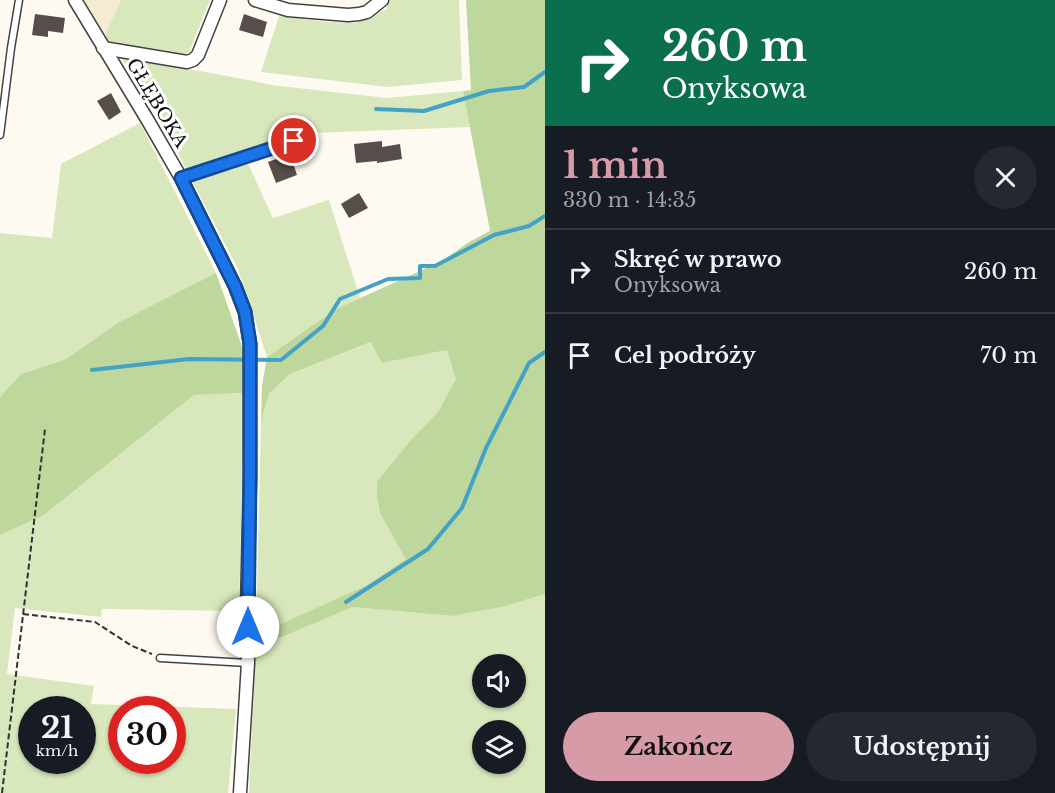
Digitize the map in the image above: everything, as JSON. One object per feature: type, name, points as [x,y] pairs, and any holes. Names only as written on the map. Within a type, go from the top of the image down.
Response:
[{"type":"street","name":"GŁĘBOKA","points":[[75,0],[181,178],[235,286],[245,312],[250,344],[250,476],[248,663],[240,793]]},
{"type":"street","points":[[103,48],[187,63],[198,55],[220,0]]},
{"type":"street","points":[[255,0],[288,10],[348,15],[367,12],[382,0]]},
{"type":"lane","points":[[0,135],[10,48],[19,0]]},
{"type":"lane","points":[[181,178],[294,141]]},
{"type":"lane","points":[[160,658],[248,663]]},
{"type":"path","points":[[2,793],[45,429]]},
{"type":"path","points":[[23,614],[95,622],[132,646],[160,658]]},
{"type":"shaded area","points":[[82,0],[121,0],[104,37]]},
{"type":"green space","points":[[121,0],[210,0],[189,52],[183,56],[107,41],[104,37]]},
{"type":"green space","points":[[389,0],[459,0],[462,80],[387,87],[261,72],[279,16],[356,23],[387,9]]},
{"type":"green space","points":[[466,0],[545,0],[545,594],[502,607],[452,616],[353,607],[270,642],[255,663],[256,635],[367,585],[406,559],[380,513],[377,482],[410,441],[438,412],[456,379],[447,350],[382,363],[371,342],[290,374],[269,394],[261,422],[262,386],[267,357],[336,309],[442,261],[469,242],[490,231],[463,91],[471,90]]},
{"type":"green space","points":[[120,56],[271,85],[387,98],[463,91],[470,127],[313,133],[293,130],[286,138],[243,153],[273,218],[329,200],[360,298],[336,309],[267,357],[238,269],[146,92]]},
{"type":"green space","points":[[140,123],[216,273],[119,322],[66,359],[21,374],[0,397],[0,233],[52,238],[61,164]]},
{"type":"green space","points":[[216,273],[245,355],[244,393],[194,395],[44,515],[0,535],[0,397],[21,374],[66,359],[119,322]]},
{"type":"green space","points":[[372,342],[382,363],[447,350],[457,379],[438,412],[410,441],[380,513],[407,559],[367,585],[256,635],[261,422],[269,394],[290,374]]},
{"type":"green space","points":[[244,393],[239,611],[102,609],[101,617],[15,608],[7,674],[94,686],[92,696],[18,696],[18,774],[96,774],[96,704],[108,705],[108,774],[186,774],[186,707],[236,709],[228,793],[0,793],[0,535],[44,515],[194,395]]},
{"type":"green space","points":[[545,594],[545,793],[249,793],[255,663],[270,642],[353,607],[452,616],[502,607]]},
{"type":"building","points":[[35,14],[65,18],[63,33],[48,31],[48,37],[32,35]]},
{"type":"building","points":[[244,14],[267,22],[263,37],[239,30]]},
{"type":"building","points":[[111,93],[121,112],[109,120],[97,101]]},
{"type":"building","points":[[382,141],[382,147],[400,144],[402,159],[377,163],[377,161],[356,163],[354,144]]},
{"type":"building","points":[[290,154],[297,175],[276,183],[268,162]]},
{"type":"building","points":[[359,193],[368,208],[349,218],[341,204]]},
{"type":"waterway","points":[[376,109],[424,111],[489,91],[524,87],[545,72]]},
{"type":"waterway","points":[[92,370],[189,359],[281,360],[323,326],[340,299],[388,279],[420,278],[420,266],[435,266],[494,235],[529,226],[545,216]]},
{"type":"waterway","points":[[346,602],[428,549],[462,508],[486,448],[529,363],[545,352]]},
{"type":"route","points":[[248,627],[250,344],[245,312],[235,286],[181,178],[294,141]]}]
